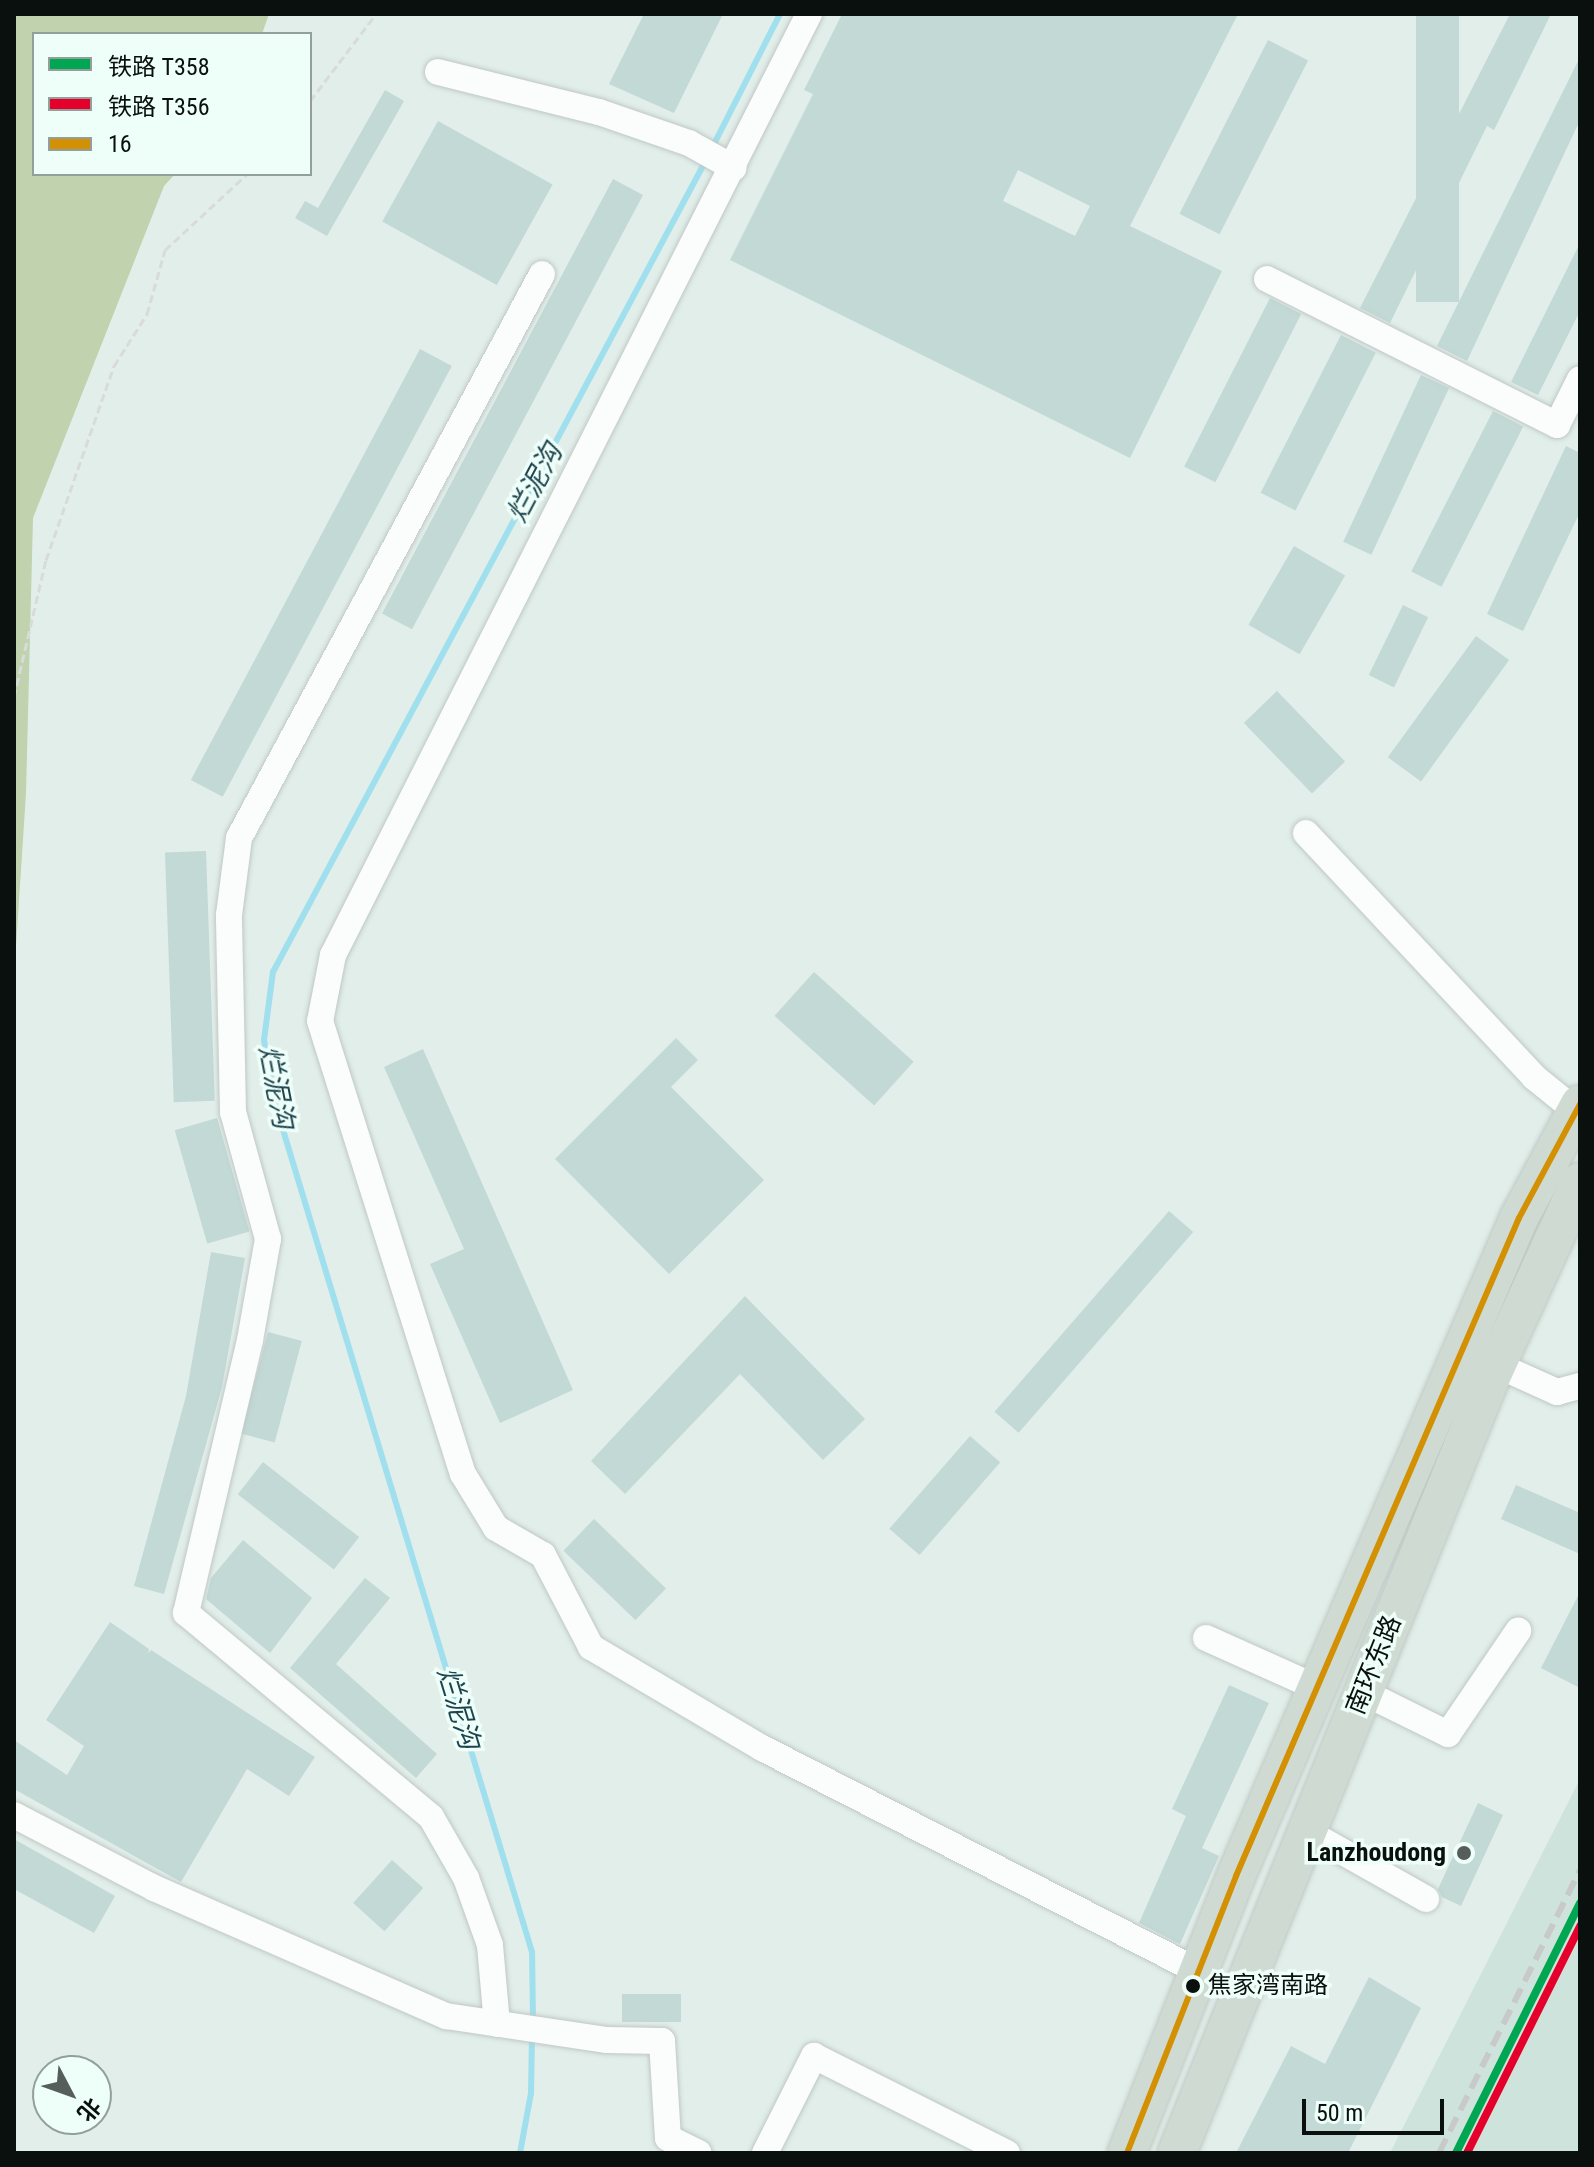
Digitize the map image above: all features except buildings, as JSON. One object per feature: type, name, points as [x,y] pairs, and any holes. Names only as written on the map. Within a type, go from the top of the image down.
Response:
[{"type":"highway","name":"南环东路","points":[[1127,2153],[1236,1876],[1519,1218],[1578,1108]]},
{"type":"highway","name":"南环东路","points":[[1177,2153],[1279,1892],[1497,1365],[1580,1182]]},
{"type":"highway","points":[[1236,1876],[1279,1892]]},
{"type":"street","points":[[809,14],[734,168],[333,955],[320,1021],[463,1474],[496,1528],[543,1555],[591,1647],[762,1748],[1199,1972]]},
{"type":"street","points":[[438,72],[599,112],[689,143],[734,168]]},
{"type":"street","points":[[507,2025],[490,1945],[466,1878],[431,1817],[186,1613],[250,1340],[268,1239],[233,1112],[229,915],[239,838],[542,274]]},
{"type":"street","points":[[1267,279],[1557,425],[1580,379]]},
{"type":"street","points":[[1306,833],[1534,1077],[1578,1108]]},
{"type":"street","points":[[1497,1365],[1557,1392],[1580,1386]]},
{"type":"street","points":[[1363,1692],[1448,1734],[1518,1631]]},
{"type":"street","points":[[1206,1638],[1318,1688]]},
{"type":"street","points":[[14,1815],[154,1888],[446,2016],[554,2032],[662,2041],[668,2138],[699,2153]]},
{"type":"street","points":[[1306,1831],[1426,1899]]},
{"type":"street","points":[[765,2153],[814,2056],[1007,2153]]},
{"type":"path","points":[[312,98],[376,14]]},
{"type":"path","points":[[14,697],[46,560],[114,366],[147,314],[165,250],[245,176]]},
{"type":"shaded area","points":[[1580,1779],[1580,2153],[1390,2153]]},
{"type":"green space","points":[[14,14],[269,14],[263,32],[32,32],[32,176],[173,176],[164,186],[33,518],[26,793],[14,977]]},
{"type":"waterway","name":"烂泥沟","points":[[711,150],[780,14]]},
{"type":"waterway","name":"烂泥沟","points":[[533,2021],[532,1952],[276,1107],[264,1040],[273,972],[706,160]]},
{"type":"waterway","name":"烂泥沟","points":[[520,2153],[531,2093],[532,2036]]},
{"type":"railway","points":[[1439,2153],[1580,1870]]},
{"type":"rail line","name":"T358","points":[[1456,2153],[1580,1903]]},
{"type":"rail line","name":"T356","points":[[1467,2153],[1580,1926]]},
{"type":"transit line","name":"16","points":[[1127,2153],[1236,1876],[1519,1218],[1580,1104]]},
{"type":"place","name":"Lanzhoudong","points":[[1464,1853]]},
{"type":"place","name":"焦家湾南路","points":[[1193,1986]]}]
